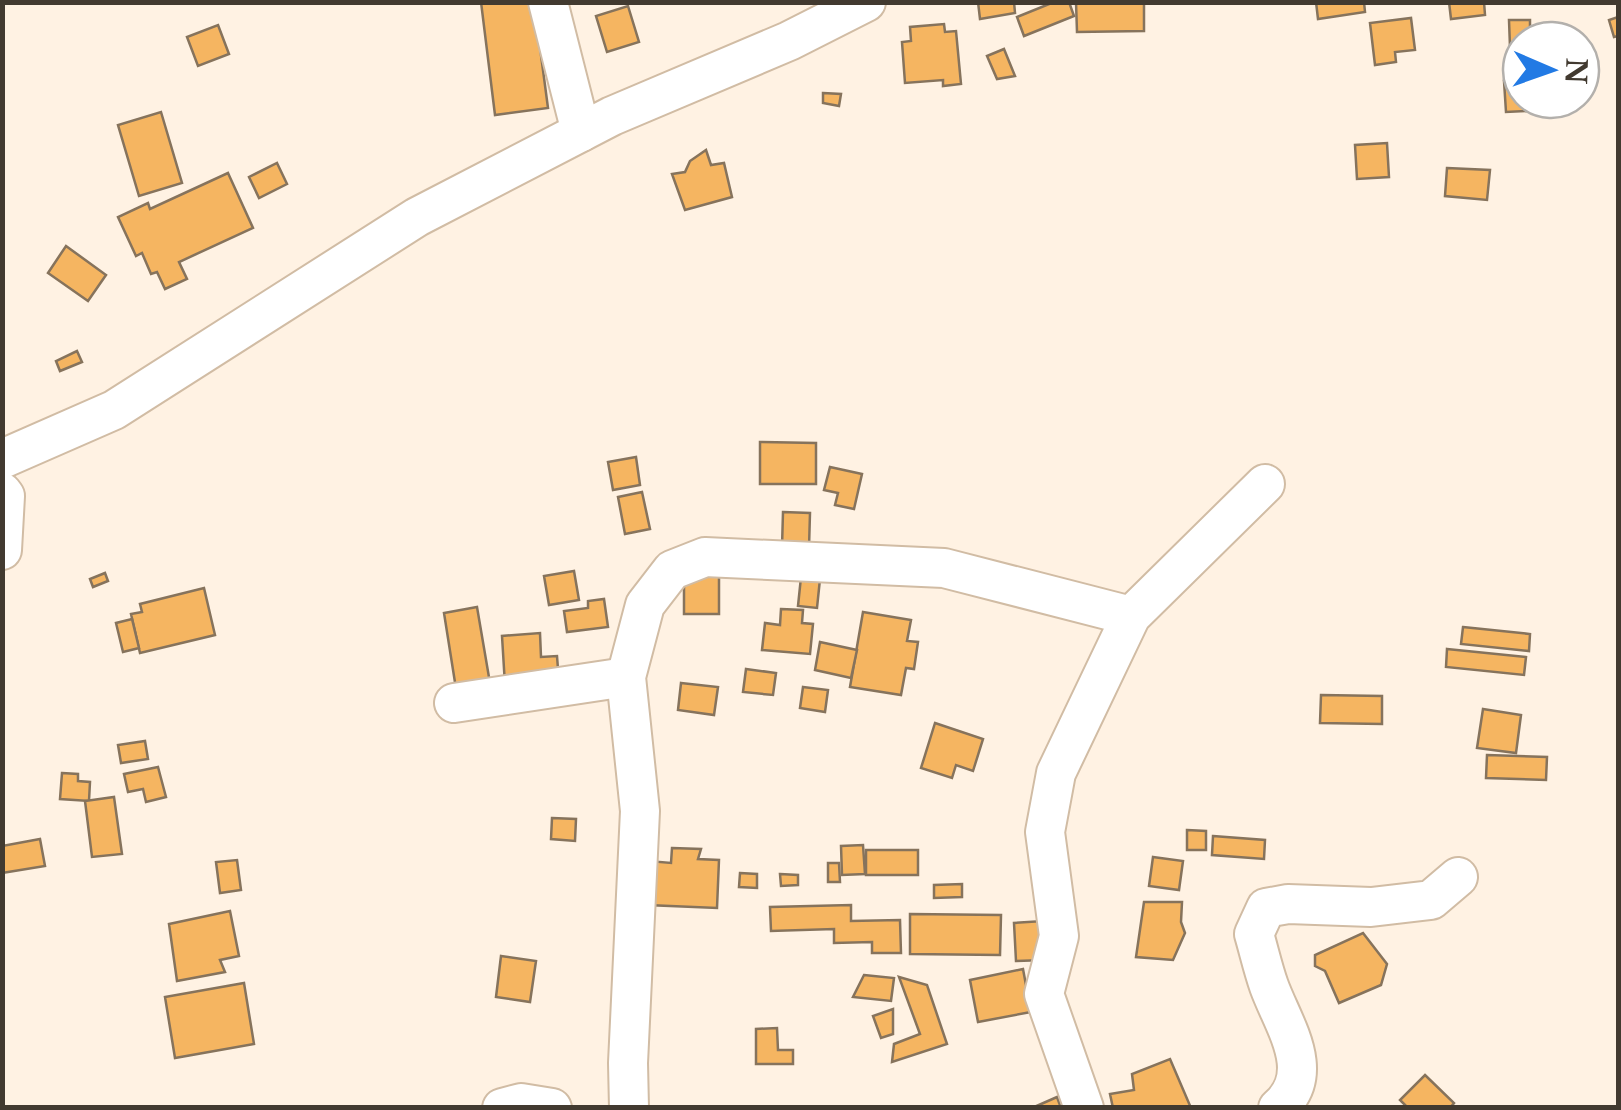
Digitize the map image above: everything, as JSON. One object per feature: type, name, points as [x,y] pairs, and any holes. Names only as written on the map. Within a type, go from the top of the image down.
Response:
[{"type":"street","points":[[548,2],[581,132]]},
{"type":"street","points":[[2,459],[114,410],[417,217],[581,132],[789,41],[866,2]]},
{"type":"street","points":[[1084,1108],[1044,994],[1059,936],[1046,832],[1056,773],[1131,616],[1265,484]]},
{"type":"street","points":[[2,492],[2,550]]},
{"type":"street","points":[[629,1108],[640,811],[626,677],[645,605],[672,570],[705,557],[944,568],[1131,616]]},
{"type":"street","points":[[454,703],[626,677]]},
{"type":"street","points":[[1278,1108],[1296,1083],[1296,1048],[1269,987],[1254,934],[1266,908],[1288,904],[1371,907],[1431,900],[1458,877]]},
{"type":"street","points":[[502,1108],[522,1103],[552,1108]]},
{"type":"building","points":[[481,2],[534,2],[548,108],[495,115]]},
{"type":"building","points":[[978,2],[1014,2],[1015,13],[980,19]]},
{"type":"building","points":[[1054,2],[1069,2],[1074,16],[1024,36],[1017,17]]},
{"type":"building","points":[[1076,2],[1144,2],[1144,31],[1077,32]]},
{"type":"building","points":[[1316,2],[1364,2],[1365,12],[1318,19]]},
{"type":"building","points":[[1449,2],[1484,2],[1485,15],[1451,19]]},
{"type":"building","points":[[628,6],[639,42],[607,52],[596,16]]},
{"type":"building","points":[[1618,17],[1618,36],[1614,37],[1609,20]]},
{"type":"building","points":[[1411,18],[1415,50],[1395,52],[1396,62],[1375,65],[1370,23]]},
{"type":"building","points":[[944,24],[945,32],[956,31],[961,84],[943,86],[943,80],[905,83],[902,42],[911,41],[910,27]]},
{"type":"building","points":[[218,25],[229,54],[198,66],[187,37]]},
{"type":"building","points":[[1004,49],[1015,76],[997,79],[987,56]]},
{"type":"building","points":[[823,93],[841,94],[839,106],[823,103]]},
{"type":"building","points":[[161,112],[182,183],[139,196],[118,125]]},
{"type":"building","points":[[1387,143],[1389,177],[1357,179],[1355,145]]},
{"type":"building","points":[[706,150],[711,165],[724,163],[732,197],[685,210],[672,174],[685,172],[690,161]]},
{"type":"building","points":[[277,163],[287,184],[259,198],[249,177]]},
{"type":"building","points":[[1447,168],[1490,170],[1487,200],[1445,196]]},
{"type":"building","points":[[228,173],[253,228],[179,262],[187,279],[165,289],[157,272],[151,274],[142,253],[136,256],[118,217],[148,203],[150,209]]},
{"type":"building","points":[[66,246],[106,275],[88,301],[48,273]]},
{"type":"building","points":[[77,351],[82,362],[60,371],[56,361]]},
{"type":"building","points":[[760,442],[816,443],[816,484],[760,484]]},
{"type":"building","points":[[636,457],[640,485],[613,490],[608,462]]},
{"type":"building","points":[[830,467],[862,474],[854,509],[835,505],[838,493],[824,490]]},
{"type":"building","points":[[642,492],[650,529],[625,534],[618,497]]},
{"type":"building","points":[[783,512],[810,513],[809,548],[782,547]]},
{"type":"building","points":[[574,571],[579,600],[549,605],[544,576]]},
{"type":"building","points":[[105,573],[108,581],[93,587],[90,579]]},
{"type":"building","points":[[684,574],[719,574],[719,614],[684,614]]},
{"type":"building","points":[[801,577],[820,579],[817,608],[798,606]]},
{"type":"building","points":[[204,588],[215,635],[140,653],[131,614],[142,612],[140,604]]},
{"type":"building","points":[[604,599],[608,627],[567,632],[564,611],[588,608],[588,601]]},
{"type":"building","points":[[477,607],[491,689],[457,695],[444,613]]},
{"type":"building","points":[[781,609],[803,610],[802,623],[813,624],[810,654],[762,650],[765,623],[780,625]]},
{"type":"building","points":[[863,612],[911,620],[907,641],[918,642],[914,669],[906,668],[901,695],[850,687]]},
{"type":"building","points":[[132,619],[139,648],[123,652],[116,623]]},
{"type":"building","points":[[1463,627],[1530,634],[1529,651],[1461,644]]},
{"type":"building","points":[[540,633],[541,657],[557,656],[559,682],[505,685],[502,636]]},
{"type":"building","points":[[820,642],[857,650],[851,678],[815,670]]},
{"type":"building","points":[[1447,649],[1526,657],[1524,675],[1446,667]]},
{"type":"building","points":[[746,669],[776,673],[773,695],[743,692]]},
{"type":"building","points":[[681,683],[718,687],[714,715],[678,710]]},
{"type":"building","points":[[803,687],[828,690],[825,712],[800,708]]},
{"type":"building","points":[[1321,695],[1382,696],[1382,724],[1320,723]]},
{"type":"building","points":[[1483,709],[1521,715],[1516,753],[1477,748]]},
{"type":"building","points":[[935,723],[983,739],[973,771],[956,765],[952,778],[921,768]]},
{"type":"building","points":[[145,741],[148,759],[121,763],[118,745]]},
{"type":"building","points":[[1487,755],[1547,757],[1546,780],[1486,778]]},
{"type":"building","points":[[158,767],[166,797],[146,802],[143,789],[128,792],[124,774]]},
{"type":"building","points":[[62,773],[78,774],[78,781],[90,782],[89,801],[60,799]]},
{"type":"building","points":[[114,797],[122,854],[92,857],[85,801]]},
{"type":"building","points":[[552,818],[576,819],[575,841],[551,839]]},
{"type":"building","points":[[1187,830],[1206,831],[1206,850],[1187,850]]},
{"type":"building","points":[[1213,836],[1265,840],[1264,859],[1212,855]]},
{"type":"building","points":[[40,839],[45,866],[2,873],[2,846]]},
{"type":"building","points":[[863,845],[865,874],[842,875],[841,846]]},
{"type":"building","points":[[672,848],[701,849],[698,859],[719,860],[717,908],[647,905],[649,861],[671,863]]},
{"type":"building","points":[[866,850],[918,850],[918,875],[866,875]]},
{"type":"building","points":[[1153,857],[1183,861],[1179,890],[1149,886]]},
{"type":"building","points":[[237,860],[241,890],[220,893],[216,862]]},
{"type":"building","points":[[828,863],[839,863],[840,882],[828,882]]},
{"type":"building","points":[[740,873],[757,874],[757,888],[739,887]]},
{"type":"building","points":[[780,874],[798,875],[798,885],[781,886]]},
{"type":"building","points":[[962,884],[962,897],[934,898],[934,885]]},
{"type":"building","points":[[1144,902],[1182,902],[1185,933],[1173,960],[1136,957]]},
{"type":"building","points":[[851,905],[851,921],[900,920],[901,953],[872,953],[872,942],[834,943],[834,929],[771,931],[770,907]]},
{"type":"building","points":[[230,911],[239,956],[220,960],[225,972],[177,981],[169,924]]},
{"type":"building","points":[[910,914],[1001,915],[1000,955],[910,954]]},
{"type":"building","points":[[1043,921],[1045,960],[1016,961],[1014,923]]},
{"type":"building","points":[[1363,933],[1387,964],[1381,985],[1339,1003],[1325,971],[1315,966],[1315,955]]},
{"type":"building","points":[[501,956],[536,961],[530,1002],[496,997]]},
{"type":"building","points":[[1023,969],[1031,1012],[978,1022],[970,980]]},
{"type":"building","points":[[864,975],[894,978],[891,1001],[853,997]]},
{"type":"building","points":[[899,977],[927,985],[947,1044],[892,1062],[894,1044],[920,1034]]},
{"type":"building","points":[[244,983],[254,1044],[175,1058],[165,997]]},
{"type":"building","points":[[893,1009],[893,1034],[881,1038],[873,1016]]},
{"type":"building","points":[[777,1028],[778,1050],[793,1050],[793,1064],[756,1064],[756,1029]]},
{"type":"building","points":[[1170,1059],[1191,1108],[1113,1108],[1110,1094],[1134,1090],[1132,1074]]},
{"type":"building","points":[[1425,1075],[1454,1103],[1450,1108],[1408,1108],[1400,1100]]},
{"type":"building","points":[[1057,1097],[1061,1108],[1032,1108]]}]
